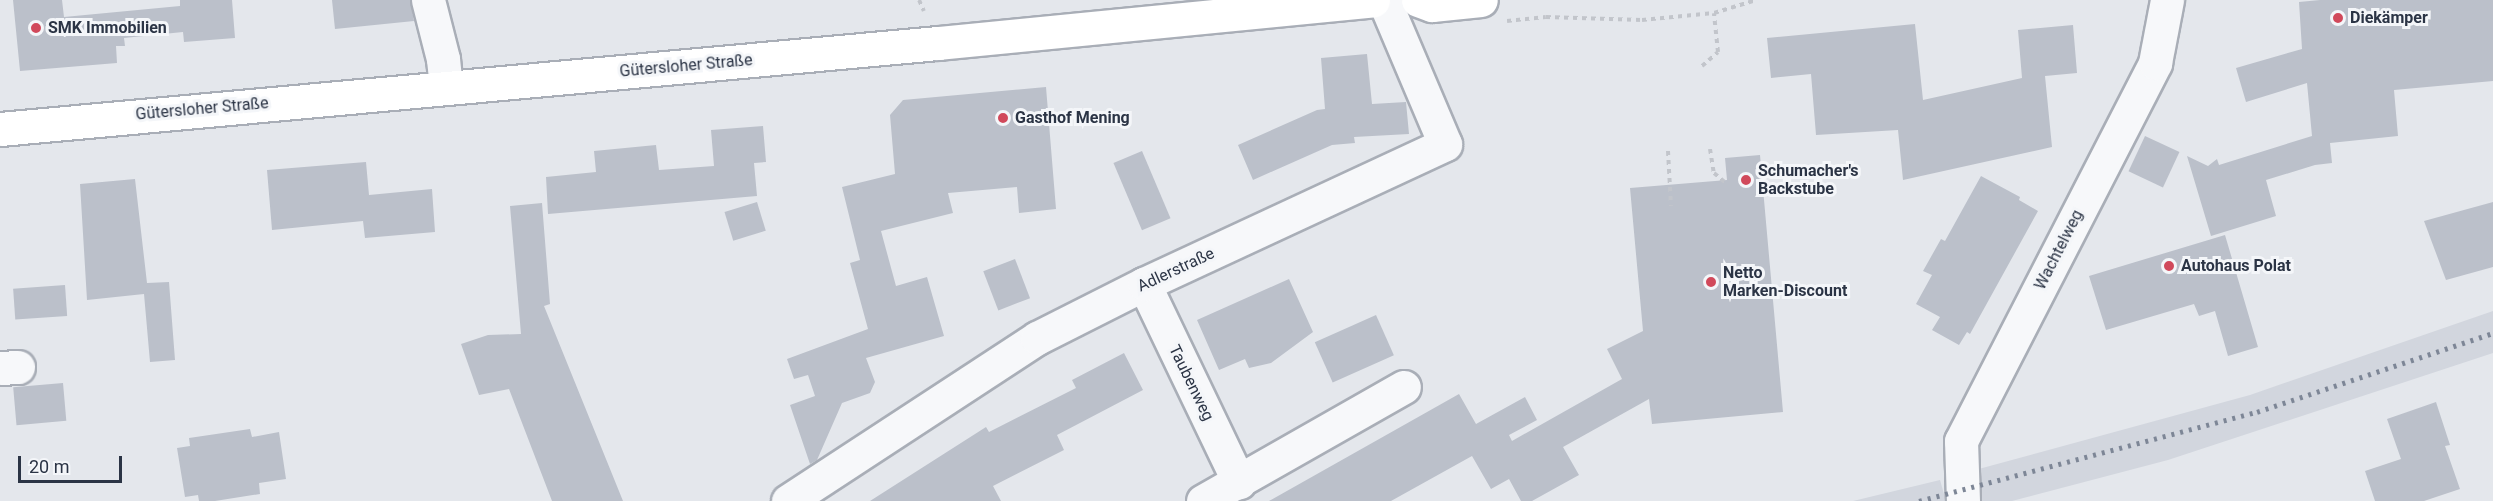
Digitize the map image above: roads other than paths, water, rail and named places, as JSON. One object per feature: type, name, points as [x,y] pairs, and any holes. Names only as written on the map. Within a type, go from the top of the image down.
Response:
[{"type":"main road","name":"Gütersloher Straße","points":[[0,129],[938,43],[1373,0]]},
{"type":"main road","points":[[1418,0],[1432,5],[1488,11]]},
{"type":"street","points":[[428,0],[443,59],[446,88]]},
{"type":"street","name":"Adlerstraße","points":[[788,501],[1037,338],[1144,284],[1445,144],[1384,0]]},
{"type":"street","name":"Wachtelweg","points":[[1963,501],[1961,441],[2155,63],[2167,0]]},
{"type":"street","name":"Taubenweg","points":[[1144,284],[1239,482]]},
{"type":"street","points":[[1203,501],[1404,387]]},
{"type":"railway","points":[[1919,501],[2257,412],[2493,333]]},
{"type":"place","name":"Diekämper","points":[[2338,18]]},
{"type":"place","name":"SMK Immobilien","points":[[36,28]]},
{"type":"place","name":"Gasthof Mening","points":[[1003,118]]},
{"type":"place","name":"Schumacher's Backstube","points":[[1746,180]]},
{"type":"place","name":"Autohaus Polat","points":[[2169,266]]},
{"type":"place","name":"Netto Marken-Discount","points":[[1711,282]]}]
